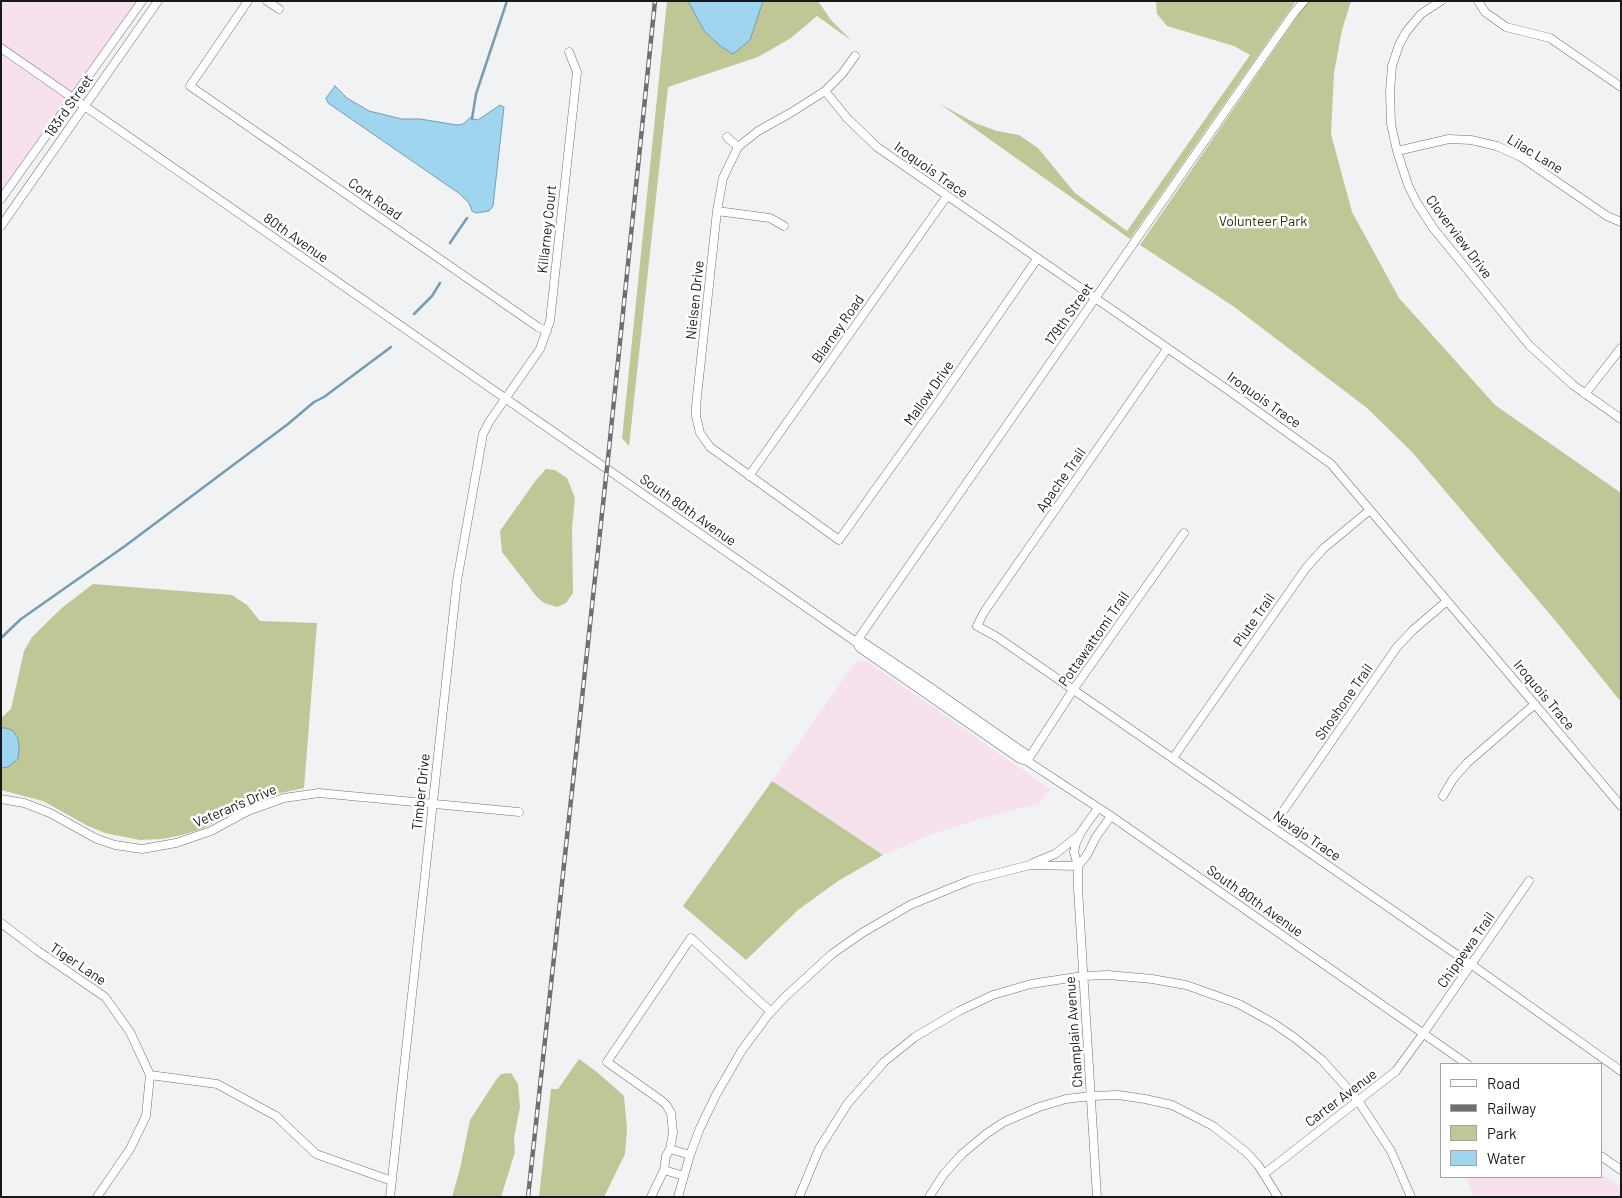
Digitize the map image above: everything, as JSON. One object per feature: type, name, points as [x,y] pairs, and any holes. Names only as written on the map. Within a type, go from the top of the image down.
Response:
[{"type":"street","name":"183rd Street","points":[[1,199],[142,1]]},
{"type":"street","name":"183rd Street","points":[[1,226],[158,1]]},
{"type":"street","name":"Cork Road","points":[[248,1],[190,86],[538,327],[548,331]]},
{"type":"street","points":[[267,1],[279,9]]},
{"type":"street","name":"179th Street","points":[[856,642],[1293,14],[1304,1]]},
{"type":"street","name":"Cloverview Drive","points":[[1441,1],[1421,14],[1414,22],[1402,38],[1392,66],[1391,124],[1408,185],[1417,204],[1434,228],[1529,346],[1584,394],[1621,419]]},
{"type":"street","points":[[1478,1],[1485,12],[1506,27],[1550,38],[1621,87]]},
{"type":"street","points":[[1,48],[73,99]]},
{"type":"street","name":"Killarney Court","points":[[505,398],[540,349],[548,331],[577,72],[569,52]]},
{"type":"street","name":"Nielsen Drive","points":[[839,540],[710,447],[700,432],[696,416],[717,211],[723,178],[738,147],[758,131],[825,91],[842,74],[855,56]]},
{"type":"street","name":"Iroquois Trace","points":[[825,91],[847,118],[877,147],[1324,458],[1338,471],[1621,806]]},
{"type":"street","name":"80th Avenue","points":[[73,99],[505,398]]},
{"type":"street","points":[[727,137],[738,147]]},
{"type":"street","name":"Lilac Lane","points":[[1397,151],[1449,139],[1472,140],[1497,146],[1514,153],[1607,216],[1621,222]]},
{"type":"street","name":"Blarney Road","points":[[749,476],[947,196]]},
{"type":"street","points":[[717,211],[770,218],[784,226]]},
{"type":"street","name":"Mallow Drive","points":[[839,540],[933,410],[1037,259]]},
{"type":"street","points":[[1584,394],[1621,348]]},
{"type":"street","name":"Apache Trail","points":[[977,626],[984,612],[1167,349]]},
{"type":"street","name":"South 80th Avenue","points":[[505,398],[856,642],[860,648],[1020,759],[1027,760],[1111,816],[1466,1063]]},
{"type":"street","name":"Timber Drive","points":[[390,1197],[456,581],[483,434],[505,398]]},
{"type":"street","name":"Piute Trail","points":[[1173,758],[1306,568],[1324,548],[1370,510]]},
{"type":"street","name":"Pottawattomi Trail","points":[[1027,760],[1073,690],[1184,533]]},
{"type":"street","name":"Shoshone Trail","points":[[1272,827],[1397,647],[1413,630],[1447,601]]},
{"type":"street","name":"Navajo Trace","points":[[977,626],[997,637],[1173,758],[1472,965],[1621,1071]]},
{"type":"street","points":[[1443,796],[1453,779],[1467,763],[1535,704]]},
{"type":"street","name":"Veteran's Drive","points":[[1,799],[24,803],[50,813],[97,839],[115,845],[142,849],[176,843],[211,831],[248,811],[284,798],[319,793],[519,812]]},
{"type":"street","name":"Champlain Avenue","points":[[1097,1197],[1078,866],[1074,852],[1081,832],[1098,808]]},
{"type":"street","points":[[1030,865],[1078,866],[1111,816]]},
{"type":"street","points":[[678,1197],[690,1155],[723,1081],[742,1050],[772,1012],[799,983],[832,954],[886,918],[910,905],[971,880],[1030,865],[1055,854],[1081,832]]},
{"type":"street","name":"Chippewa Trail","points":[[1423,1034],[1530,881]]},
{"type":"street","name":"Tiger Lane","points":[[1,922],[38,951],[105,997],[130,1032],[150,1075]]},
{"type":"street","points":[[651,1197],[664,1170],[664,1163],[670,1148],[673,1124],[671,1114],[667,1106],[607,1062],[682,948],[691,938],[772,1012]]},
{"type":"street","points":[[799,1197],[811,1164],[838,1116],[858,1090],[884,1062],[901,1048],[939,1022],[993,995],[1031,984],[1083,976],[1108,975],[1160,980],[1186,985],[1238,1004],[1273,1022],[1295,1038],[1322,1060],[1358,1099],[1391,1150],[1411,1197]]},
{"type":"street","name":"Carter Avenue","points":[[1264,1174],[1396,1071],[1423,1034]]},
{"type":"street","points":[[97,1197],[130,1150],[146,1116],[150,1075],[217,1084],[276,1116],[316,1154],[392,1181]]},
{"type":"street","points":[[928,1197],[950,1166],[962,1154],[1004,1122],[1049,1103],[1090,1096],[1118,1095],[1146,1099],[1172,1106],[1213,1126],[1231,1138],[1246,1152],[1264,1174],[1278,1197]]},
{"type":"street","points":[[670,1148],[690,1155]]},
{"type":"street","points":[[1602,1157],[1621,1170]]},
{"type":"street","points":[[664,1170],[684,1176]]},
{"type":"shaded area","points":[[1,1],[144,1],[78,98],[1,45]]},
{"type":"shaded area","points":[[1,51],[75,102],[1,207]]},
{"type":"shaded area","points":[[859,661],[868,662],[1050,789],[1040,803],[932,834],[883,855],[772,781],[853,665]]},
{"type":"shaded area","points":[[1602,1175],[1621,1187],[1621,1197],[1474,1197],[1466,1178],[1602,1178]]},
{"type":"green space","points":[[667,1],[688,1],[705,32],[750,40],[763,1],[818,1],[831,20],[852,41],[817,16],[791,38],[758,57],[668,87],[629,446],[622,438]]},
{"type":"green space","points":[[1156,1],[1296,1],[1130,239],[940,104],[975,123],[997,131],[1019,135],[1038,148],[1075,193],[1127,231],[1250,55],[1234,46],[1167,26],[1157,14]]},
{"type":"green space","name":"Volunteer Park","points":[[1309,1],[1351,1],[1342,30],[1334,73],[1331,134],[1352,212],[1399,298],[1495,405],[1621,493],[1621,702],[1559,625],[1412,452],[1367,408],[1233,306],[1140,245]]},
{"type":"green space","points":[[546,469],[555,470],[567,478],[575,498],[572,528],[573,593],[566,603],[557,607],[544,603],[537,597],[502,552],[500,531]]},
{"type":"green space","points":[[93,584],[232,595],[247,605],[260,621],[317,623],[304,788],[271,795],[253,802],[202,829],[162,839],[140,840],[105,833],[88,826],[43,801],[1,790],[1,718],[11,709],[24,651],[32,637],[63,607]]},
{"type":"green space","points":[[772,781],[883,855],[838,881],[798,910],[746,960],[683,906]]},
{"type":"green space","points":[[579,1059],[624,1096],[627,1129],[625,1154],[604,1197],[539,1197],[551,1089],[558,1089]]},
{"type":"green space","points":[[511,1073],[518,1084],[520,1107],[514,1138],[515,1152],[501,1197],[452,1197],[470,1120],[501,1074]]},
{"type":"water","points":[[688,1],[763,1],[750,40],[733,54],[719,45],[705,32]]},
{"type":"water","points":[[335,86],[347,98],[369,111],[402,119],[420,119],[457,125],[463,124],[471,117],[478,120],[500,105],[504,107],[493,206],[489,211],[476,213],[472,211],[469,203],[460,194],[328,103],[326,98]]},
{"type":"water","points":[[1,728],[13,731],[18,738],[19,750],[18,759],[8,767],[1,768]]},
{"type":"waterway","points":[[472,119],[476,94],[507,1]]},
{"type":"waterway","points":[[450,243],[467,218]]},
{"type":"waterway","points":[[414,314],[432,296],[440,283]]},
{"type":"waterway","points":[[1,638],[21,619],[125,546],[288,424],[314,402],[324,397],[391,347]]},
{"type":"railway","points":[[528,1197],[609,449],[655,1]]}]
